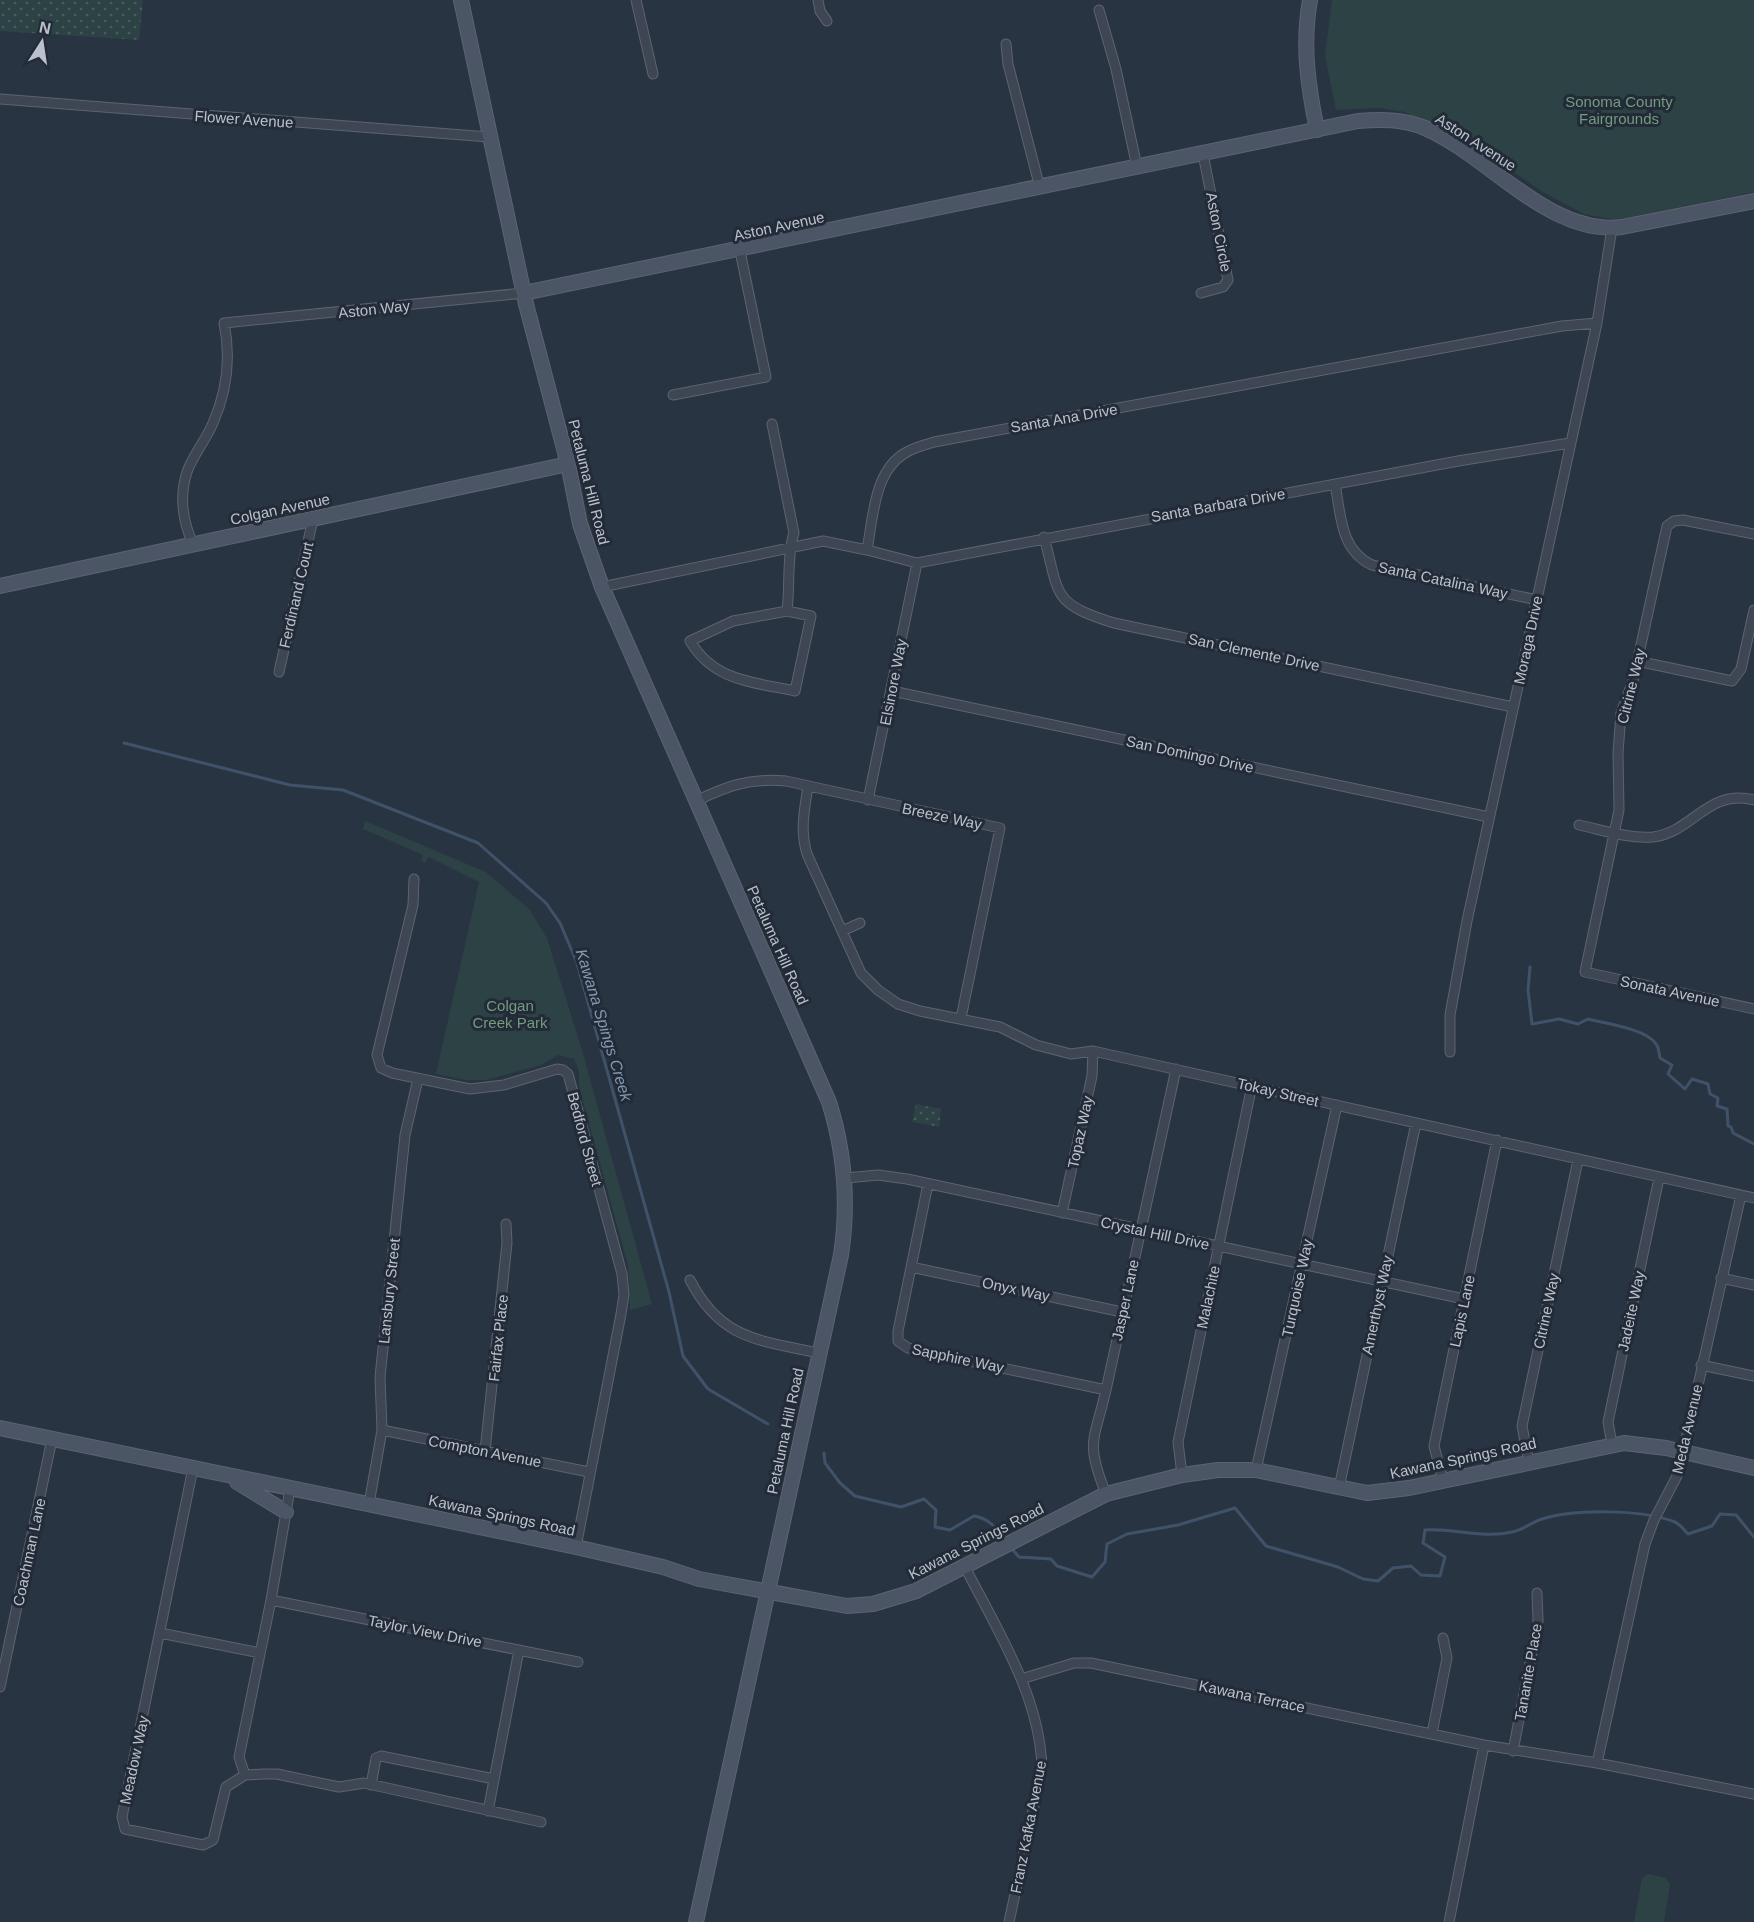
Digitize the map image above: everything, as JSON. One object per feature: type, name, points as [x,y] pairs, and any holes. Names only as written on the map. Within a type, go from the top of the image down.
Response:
[{"type":"street","name":"Petaluma Hill Road","points":[[461,0],[524,293],[568,464],[580,524],[602,587],[829,1102],[837,1125],[846,1178],[846,1209],[841,1255],[696,1922]]},
{"type":"street","points":[[636,0],[653,74]]},
{"type":"street","points":[[818,0],[820,10],[827,21]]},
{"type":"street","points":[[1310,0],[1306,29],[1306,69],[1317,130]]},
{"type":"street","points":[[1099,10],[1116,69],[1137,167]]},
{"type":"street","points":[[1006,44],[1008,64],[1040,188]]},
{"type":"street","name":"Flower Avenue","points":[[0,99],[489,137]]},
{"type":"street","name":"Aston Avenue","points":[[524,293],[740,251],[1317,130],[1381,119],[1412,124],[1442,137],[1562,215],[1612,228],[1754,201]]},
{"type":"street","name":"Aston Circle","points":[[1202,292],[1223,287],[1228,280],[1203,154]]},
{"type":"street","name":"Moraga Drive","points":[[1450,1052],[1449,1032],[1453,997],[1489,818],[1597,323],[1612,228]]},
{"type":"street","points":[[673,395],[766,377],[740,251]]},
{"type":"street","name":"Aston Way","points":[[193,544],[186,528],[184,495],[187,472],[214,423],[223,393],[229,346],[224,323],[524,293]]},
{"type":"street","name":"Santa Ana Drive","points":[[867,550],[879,489],[889,467],[906,452],[934,442],[1562,326],[1597,323]]},
{"type":"street","points":[[771,424],[794,533],[789,547],[791,573],[787,611]]},
{"type":"street","name":"Santa Barbara Drive","points":[[867,550],[917,562],[1044,537],[1570,443]]},
{"type":"street","name":"Colgan Avenue","points":[[0,586],[568,464]]},
{"type":"street","name":"Santa Catalina Way","points":[[1335,484],[1344,535],[1350,549],[1360,559],[1372,565],[1537,600]]},
{"type":"street","name":"Ferdinand Court","points":[[279,672],[314,519]]},
{"type":"street","name":"Citrine Way","points":[[1585,972],[1620,796],[1618,753],[1622,713],[1637,661],[1667,526],[1674,521],[1683,520],[1754,534]]},
{"type":"street","name":"San Clemente Drive","points":[[1044,537],[1057,589],[1069,605],[1091,615],[1114,623],[1513,706]]},
{"type":"street","points":[[602,587],[823,541],[867,550]]},
{"type":"street","name":"Elsinore Way","points":[[868,800],[917,562]]},
{"type":"street","points":[[1637,661],[1732,681],[1741,669],[1754,609]]},
{"type":"street","points":[[787,611],[811,616],[795,691],[740,680],[718,671],[700,657],[690,640],[733,621],[787,611]]},
{"type":"street","name":"San Domingo Drive","points":[[892,691],[1489,818]]},
{"type":"street","name":"Breeze Way","points":[[696,801],[742,782],[765,779],[1000,828],[961,1018]]},
{"type":"street","name":"Tokay Street","points":[[808,787],[802,823],[802,839],[861,973],[878,990],[898,1004],[1000,1027],[1036,1046],[1053,1050],[1071,1054],[1093,1051],[1754,1198]]},
{"type":"street","points":[[1579,825],[1654,837],[1681,827],[1708,806],[1719,801],[1742,797],[1754,800]]},
{"type":"street","name":"Bedford Street","points":[[414,879],[413,904],[377,1055],[381,1068],[418,1079],[470,1089],[504,1085],[557,1069],[568,1074],[622,1274],[624,1295],[576,1547]]},
{"type":"street","points":[[842,931],[860,923]]},
{"type":"street","name":"Sonata Avenue","points":[[1585,972],[1754,1009]]},
{"type":"street","name":"Topaz Way","points":[[1062,1213],[1092,1076],[1093,1051]]},
{"type":"street","name":"Jasper Lane","points":[[1106,1494],[1093,1461],[1091,1448],[1106,1390],[1176,1069]]},
{"type":"street","name":"Lansbury Street","points":[[369,1504],[382,1430],[380,1377],[405,1135],[418,1079]]},
{"type":"street","name":"Malachite","points":[[1182,1474],[1178,1442],[1252,1085]]},
{"type":"street","name":"Turquoise Way","points":[[1256,1470],[1337,1105]]},
{"type":"street","name":"Amerthyst Way","points":[[1339,1488],[1416,1123]]},
{"type":"street","name":"Lapis Lane","points":[[1443,1480],[1434,1446],[1497,1140]]},
{"type":"street","name":"Citrine Way","points":[[1529,1462],[1522,1426],[1578,1160]]},
{"type":"street","name":"Crystal Hill Drive","points":[[846,1178],[878,1175],[928,1184],[1464,1299]]},
{"type":"street","name":"Jadeite Way","points":[[1612,1444],[1608,1422],[1659,1178]]},
{"type":"street","name":"Sapphire Way","points":[[928,1184],[898,1331],[898,1341],[903,1345],[1106,1390]]},
{"type":"street","name":"Meda Avenue","points":[[1597,1763],[1648,1533],[1678,1474],[1741,1195]]},
{"type":"street","name":"Fairfax Place","points":[[485,1451],[507,1242],[506,1224]]},
{"type":"street","name":"Onyx Way","points":[[911,1267],[1122,1312]]},
{"type":"street","points":[[1721,1278],[1754,1286]]},
{"type":"street","points":[[690,1280],[701,1301],[729,1328],[747,1336],[818,1353]]},
{"type":"street","points":[[1701,1365],[1754,1376]]},
{"type":"street","name":"Kawana Springs Road","points":[[0,1428],[576,1547],[663,1567],[699,1579],[827,1605],[847,1606],[873,1604],[915,1591],[1106,1494],[1182,1474],[1218,1470],[1256,1470],[1368,1492],[1443,1480],[1612,1444],[1644,1444],[1754,1468]]},
{"type":"street","name":"Compton Avenue","points":[[382,1430],[589,1472]]},
{"type":"street","name":"Coachman Lane","points":[[0,1687],[52,1439]]},
{"type":"street","name":"Meadow Way","points":[[194,1468],[122,1817],[124,1829],[203,1845],[213,1840],[226,1787],[245,1775]]},
{"type":"street","points":[[224,1475],[286,1512]]},
{"type":"street","points":[[290,1488],[271,1600],[239,1756],[245,1775],[278,1774],[339,1787],[364,1783],[542,1822]]},
{"type":"street","name":"Franz Kafka Avenue","points":[[965,1567],[1021,1679],[1039,1733],[1042,1768],[1009,1922]]},
{"type":"street","name":"Tananite Place","points":[[1513,1751],[1538,1621],[1537,1593]]},
{"type":"street","name":"Taylor View Drive","points":[[271,1600],[578,1662]]},
{"type":"street","points":[[160,1633],[260,1653]]},
{"type":"street","points":[[1432,1733],[1447,1658],[1443,1638]]},
{"type":"street","points":[[488,1811],[519,1650]]},
{"type":"street","name":"Kawana Terrace","points":[[1021,1679],[1074,1663],[1091,1663],[1513,1751],[1597,1763],[1754,1794]]},
{"type":"street","points":[[1449,1922],[1484,1745]]},
{"type":"street","points":[[371,1785],[376,1758],[381,1756],[494,1779]]},
{"type":"green space","points":[[0,0],[143,0],[139,40],[0,31]]},
{"type":"green space","name":"Sonoma County Fairgrounds","points":[[1332,0],[1754,0],[1754,192],[1620,221],[1584,214],[1544,193],[1508,168],[1405,112],[1379,108],[1336,110],[1325,56]]},
{"type":"green space","name":"Colgan Creek Park","points":[[365,821],[486,872],[529,909],[547,938],[582,1050],[652,1304],[630,1310],[628,1265],[579,1087],[579,1071],[574,1059],[558,1055],[541,1065],[486,1080],[467,1080],[436,1074],[479,882],[429,857],[425,863],[421,861],[423,855],[363,829]]},
{"type":"green space","points":[[916,1104],[941,1109],[939,1127],[912,1122]]},
{"type":"green space","points":[[1648,1874],[1666,1878],[1670,1885],[1664,1922],[1634,1922],[1642,1878]]},
{"type":"waterway","name":"Kawana Spings Creek","points":[[124,743],[290,785],[343,790],[478,843],[546,903],[560,923],[577,963],[669,1292],[683,1356],[708,1389],[768,1424]]},
{"type":"waterway","points":[[1530,967],[1528,990],[1532,1024],[1559,1019],[1578,1024],[1588,1019],[1625,1027],[1644,1034],[1657,1045],[1660,1058],[1672,1065],[1668,1074],[1685,1089],[1692,1079],[1708,1084],[1710,1094],[1718,1098],[1717,1106],[1727,1109],[1728,1126],[1731,1127],[1733,1133],[1754,1144]]},
{"type":"waterway","name":"Kawana Spings Creek","points":[[824,1453],[825,1463],[840,1483],[855,1496],[901,1507],[924,1499],[936,1510],[935,1527],[950,1530],[974,1516],[980,1517],[989,1522],[1005,1540]]},
{"type":"waterway","name":"Kawana Spings Creek","points":[[1011,1548],[1019,1557],[1051,1559],[1057,1566],[1092,1577],[1105,1562],[1107,1544],[1127,1534],[1178,1525],[1235,1508],[1266,1546],[1338,1567],[1363,1579],[1378,1581],[1393,1568],[1411,1566],[1421,1575],[1440,1576],[1445,1557],[1423,1543],[1425,1530],[1501,1534],[1516,1531],[1538,1520],[1556,1516],[1608,1512],[1661,1518],[1677,1523],[1688,1534],[1712,1526],[1720,1514],[1736,1515],[1754,1537]]}]
